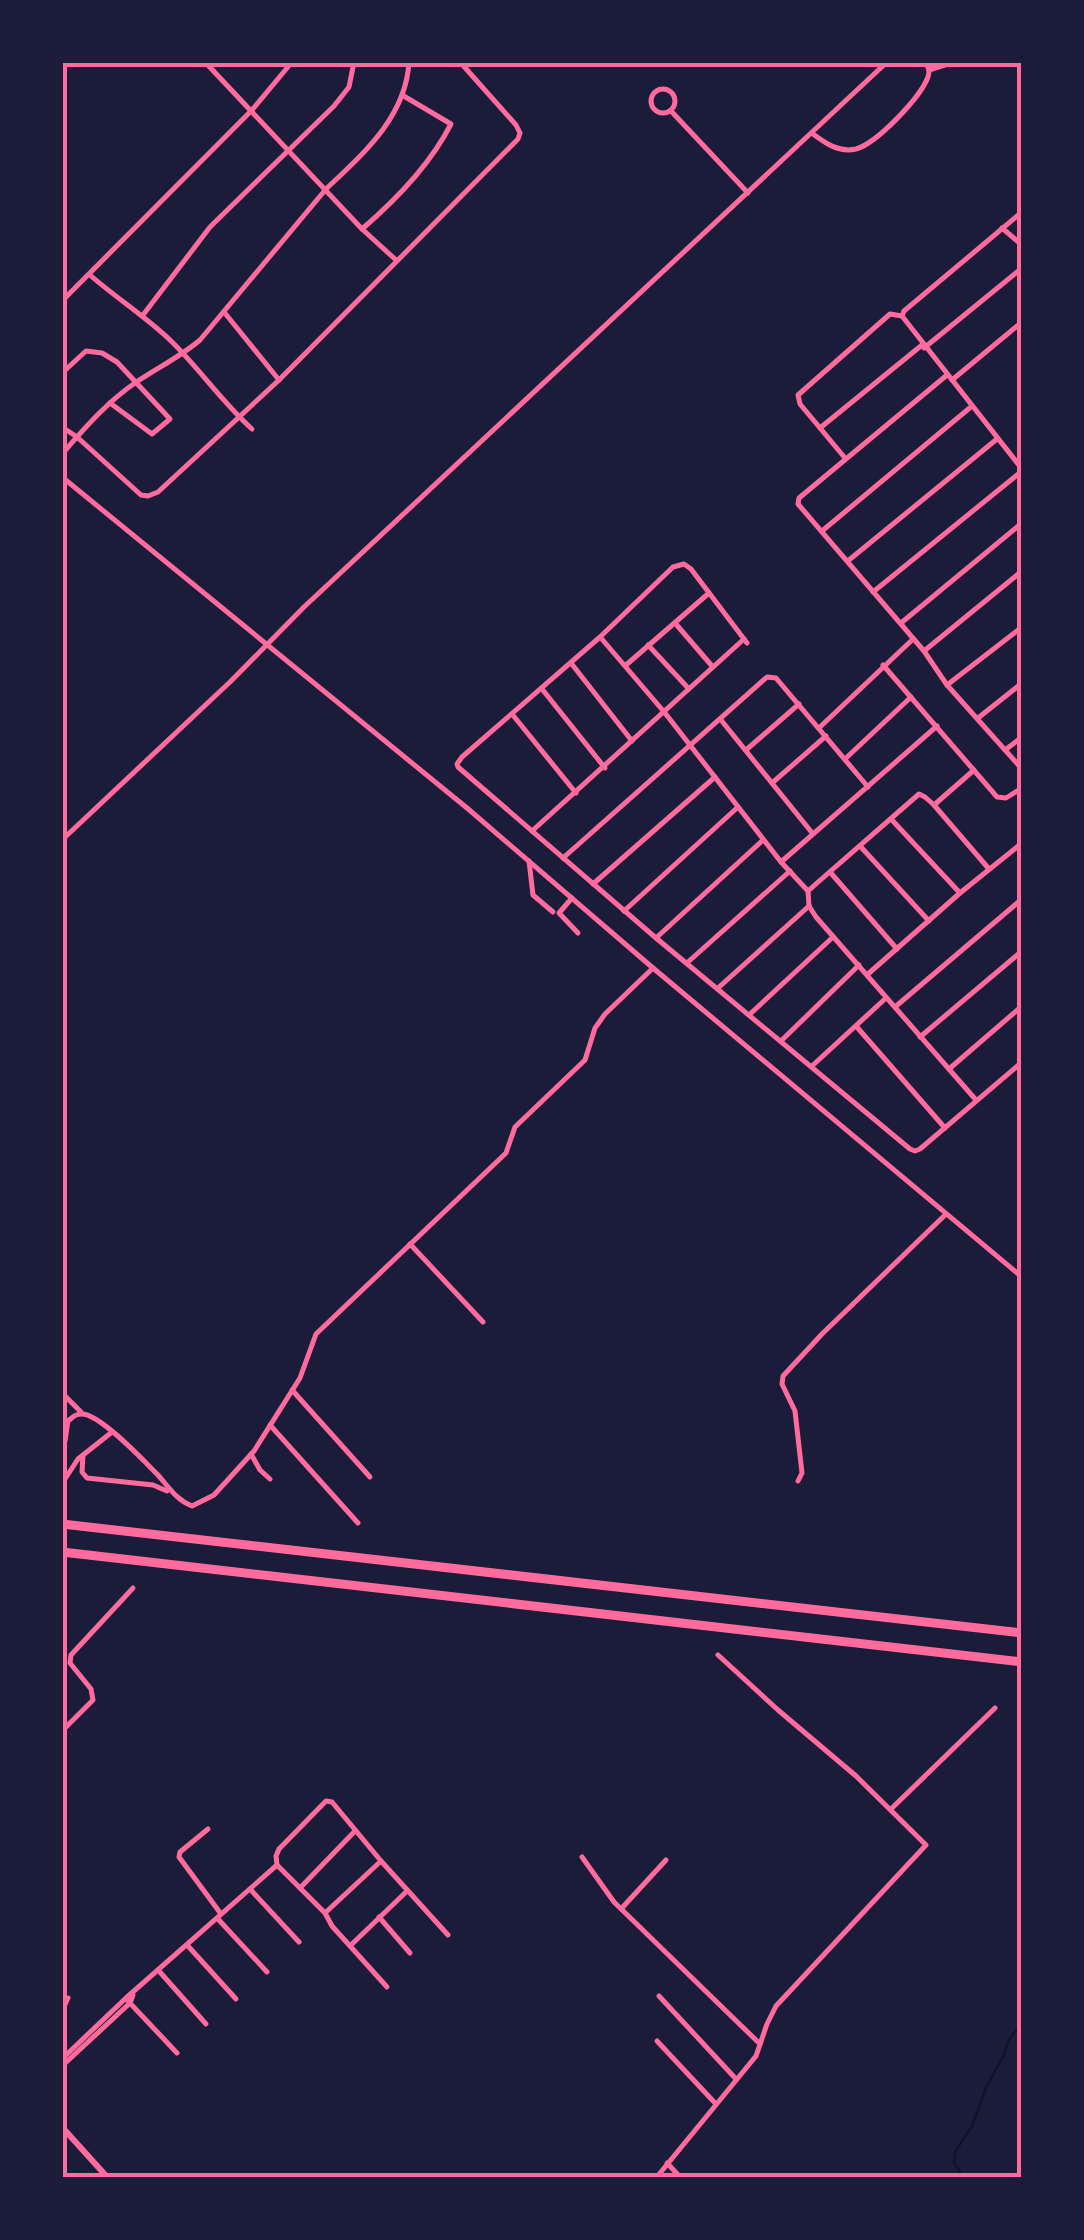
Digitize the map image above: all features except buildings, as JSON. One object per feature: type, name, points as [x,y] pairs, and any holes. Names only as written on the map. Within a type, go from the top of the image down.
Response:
[{"type":"highway","points":[[62,1524],[1022,1633]]},
{"type":"highway","points":[[62,1552],[1022,1662]]},
{"type":"main road","points":[[62,2127],[108,2178]]},
{"type":"street","points":[[206,62],[362,229],[396,260]]},
{"type":"street","points":[[62,300],[252,110],[292,62]]},
{"type":"street","points":[[143,316],[210,227],[341,96],[348,87],[354,62]]},
{"type":"street","points":[[62,454],[110,403],[200,340],[326,189],[378,137],[402,96],[409,62]]},
{"type":"street","points":[[62,426],[141,495],[148,496],[158,492],[240,418],[514,144],[520,133],[516,125],[460,62]]},
{"type":"street","points":[[62,840],[265,644],[887,62]]},
{"type":"street","points":[[812,134],[830,146],[847,150],[868,144],[914,99],[928,76],[925,62]]},
{"type":"street","points":[[929,70],[954,62]]},
{"type":"street","points":[[663,89],[672,93],[676,102],[671,110],[663,114],[654,110],[654,92],[663,89]]},
{"type":"street","points":[[362,229],[409,184],[451,124],[402,96]]},
{"type":"street","points":[[671,110],[748,194]]},
{"type":"street","points":[[902,316],[1022,212]]},
{"type":"street","points":[[1002,228],[1022,245]]},
{"type":"street","points":[[820,428],[1022,268]]},
{"type":"street","points":[[90,274],[184,354],[252,428]]},
{"type":"street","points":[[224,312],[279,380]]},
{"type":"street","points":[[845,458],[800,404],[798,395],[890,314],[902,316],[1022,470],[874,592]]},
{"type":"street","points":[[1022,322],[845,458],[799,498],[798,504],[924,651],[947,686],[1022,769]]},
{"type":"street","points":[[62,373],[86,350],[102,354],[117,362],[170,419],[152,434],[110,403]]},
{"type":"street","points":[[822,531],[972,406]]},
{"type":"street","points":[[848,560],[998,439]]},
{"type":"street","points":[[1012,458],[1022,450]]},
{"type":"street","points":[[62,477],[467,808],[1022,1277]]},
{"type":"street","points":[[900,624],[1022,522]]},
{"type":"street","points":[[532,832],[745,641],[692,569],[684,564],[673,567],[600,638],[457,764],[462,771],[532,832],[594,884],[624,911],[910,1149],[920,1149],[1022,1062]]},
{"type":"street","points":[[924,651],[1022,571]]},
{"type":"street","points":[[626,665],[709,593]]},
{"type":"street","points":[[675,622],[713,667]]},
{"type":"street","points":[[947,686],[1022,627]]},
{"type":"street","points":[[1012,635],[1022,644]]},
{"type":"street","points":[[600,638],[665,712],[763,840],[808,891],[809,906],[976,1100]]},
{"type":"street","points":[[820,727],[912,640]]},
{"type":"street","points":[[648,646],[689,689]]},
{"type":"street","points":[[571,663],[632,741]]},
{"type":"street","points":[[883,665],[997,797],[1006,798],[1022,788]]},
{"type":"street","points":[[563,858],[767,677],[776,678],[868,787]]},
{"type":"street","points":[[978,718],[1022,683]]},
{"type":"street","points":[[542,689],[604,768]]},
{"type":"street","points":[[845,759],[911,696]]},
{"type":"street","points":[[746,750],[799,704]]},
{"type":"street","points":[[512,714],[576,793]]},
{"type":"street","points":[[721,719],[814,834]]},
{"type":"street","points":[[781,862],[936,726]]},
{"type":"street","points":[[772,783],[826,736]]},
{"type":"street","points":[[1005,750],[1022,736]]},
{"type":"street","points":[[934,806],[974,770]]},
{"type":"street","points":[[594,884],[715,776]]},
{"type":"street","points":[[808,891],[918,794],[934,806],[990,869]]},
{"type":"street","points":[[624,911],[738,807]]},
{"type":"street","points":[[891,819],[960,893]]},
{"type":"street","points":[[656,938],[763,840]]},
{"type":"street","points":[[867,975],[1022,843]]},
{"type":"street","points":[[860,846],[929,922]]},
{"type":"street","points":[[530,862],[533,895],[553,912]]},
{"type":"street","points":[[687,962],[790,871]]},
{"type":"street","points":[[830,872],[898,949]]},
{"type":"street","points":[[572,898],[559,913],[578,933]]},
{"type":"street","points":[[894,1008],[1022,899]]},
{"type":"street","points":[[718,988],[809,906]]},
{"type":"street","points":[[749,1014],[834,936]]},
{"type":"street","points":[[920,1038],[1022,950]]},
{"type":"street","points":[[781,1041],[859,965]]},
{"type":"street","points":[[62,1445],[68,1420],[76,1414],[93,1417],[157,1474],[180,1502],[198,1505],[214,1495],[250,1454],[300,1378],[316,1334],[506,1152],[515,1127],[586,1060],[595,1028],[653,968]]},
{"type":"street","points":[[812,1066],[886,998]]},
{"type":"street","points":[[949,1069],[1022,1006]]},
{"type":"street","points":[[856,1026],[945,1128]]},
{"type":"street","points":[[798,1481],[802,1473],[796,1411],[782,1384],[783,1376],[945,1215]]},
{"type":"street","points":[[410,1244],[484,1322]]},
{"type":"street","points":[[292,1390],[370,1477]]},
{"type":"street","points":[[62,1393],[83,1414]]},
{"type":"street","points":[[270,1425],[358,1523]]},
{"type":"street","points":[[62,1482],[82,1455],[112,1432]]},
{"type":"street","points":[[250,1454],[270,1479]]},
{"type":"street","points":[[82,1455],[82,1472],[87,1478],[153,1485],[172,1492]]},
{"type":"street","points":[[62,1464],[70,1470]]},
{"type":"street","points":[[62,1732],[93,1700],[91,1690],[66,1658],[134,1588]]},
{"type":"street","points":[[656,2178],[756,2056],[776,2006],[926,1845],[842,1763],[718,1656]]},
{"type":"street","points":[[891,1808],[995,1708]]},
{"type":"street","points":[[387,1987],[325,1913],[278,1865],[279,1849],[326,1801],[332,1802],[448,1935]]},
{"type":"street","points":[[208,1829],[179,1857],[220,1916],[267,1972]]},
{"type":"street","points":[[300,1888],[355,1831]]},
{"type":"street","points":[[582,1858],[621,1909],[760,2044]]},
{"type":"street","points":[[621,1909],[666,1860]]},
{"type":"street","points":[[325,1913],[381,1861]]},
{"type":"street","points":[[62,2063],[134,1992],[278,1865]]},
{"type":"street","points":[[250,1890],[299,1942]]},
{"type":"street","points":[[350,1946],[407,1891]]},
{"type":"street","points":[[379,1918],[410,1952]]},
{"type":"street","points":[[187,1945],[236,1999]]},
{"type":"street","points":[[159,1971],[206,2024]]},
{"type":"street","points":[[659,1996],[736,2078]]},
{"type":"street","points":[[62,2011],[68,1998]]},
{"type":"street","points":[[128,2001],[177,2053]]},
{"type":"street","points":[[657,2041],[716,2103]]},
{"type":"street","points":[[667,2163],[681,2178]]},
{"type":"waterway","points":[[965,2178],[954,2163],[955,2152],[972,2126],[1009,2039],[1022,2024]]}]
